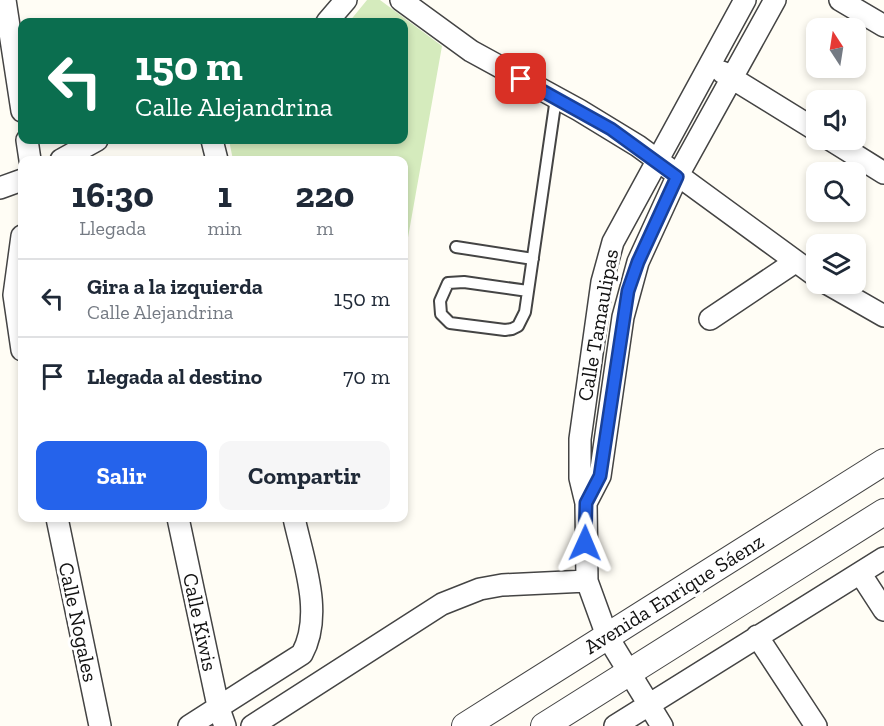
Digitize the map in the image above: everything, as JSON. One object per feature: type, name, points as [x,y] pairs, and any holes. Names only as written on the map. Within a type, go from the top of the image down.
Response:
[{"type":"street","points":[[5,0],[18,85]]},
{"type":"street","points":[[330,18],[346,0]]},
{"type":"street","points":[[401,0],[471,51],[611,129],[806,269]]},
{"type":"street","name":"Calle Tamaulipas","points":[[662,726],[627,673],[607,636],[587,581],[586,503],[580,478],[580,439],[602,282],[613,242],[744,0]]},
{"type":"street","name":"Calle Tamaulipas","points":[[586,503],[600,476],[628,291],[638,262],[677,177],[775,0]]},
{"type":"street","points":[[840,0],[884,26]]},
{"type":"street","points":[[709,64],[806,124]]},
{"type":"street","points":[[68,156],[90,144]]},
{"type":"street","points":[[847,150],[884,173]]},
{"type":"street","points":[[0,188],[18,181]]},
{"type":"street","points":[[710,319],[795,262]]},
{"type":"street","points":[[18,266],[14,296],[18,323]]},
{"type":"street","points":[[846,294],[884,316]]},
{"type":"street","name":"Avenida Enrique Sáenz","points":[[465,726],[884,462]]},
{"type":"street","name":"Avenida Enrique Sáenz","points":[[544,726],[884,512]]},
{"type":"street","name":"Calle Nogales","points":[[58,522],[100,726]]},
{"type":"street","name":"Calle Kiwis","points":[[179,522],[222,716]]},
{"type":"street","points":[[189,726],[222,716],[302,654],[312,627],[311,604],[295,522]]},
{"type":"street","points":[[615,726],[884,558]]},
{"type":"street","points":[[860,573],[884,609]]},
{"type":"street","points":[[252,726],[442,604],[480,590],[502,585],[587,581]]},
{"type":"street","points":[[757,636],[816,726]]},
{"type":"lane","points":[[528,291],[454,281],[444,287],[440,301],[441,314],[450,323],[512,330],[522,320],[528,291],[533,259],[556,98]]},
{"type":"lane","points":[[456,247],[533,259]]},
{"type":"green space","points":[[367,0],[380,0],[404,18],[352,18]]},
{"type":"green space","points":[[408,21],[442,46],[408,237],[408,156],[232,156],[230,144],[408,144]]},
{"type":"route","points":[[521,79],[611,129],[638,146],[677,177],[638,262],[628,291],[600,476],[586,503],[585,543]]}]
